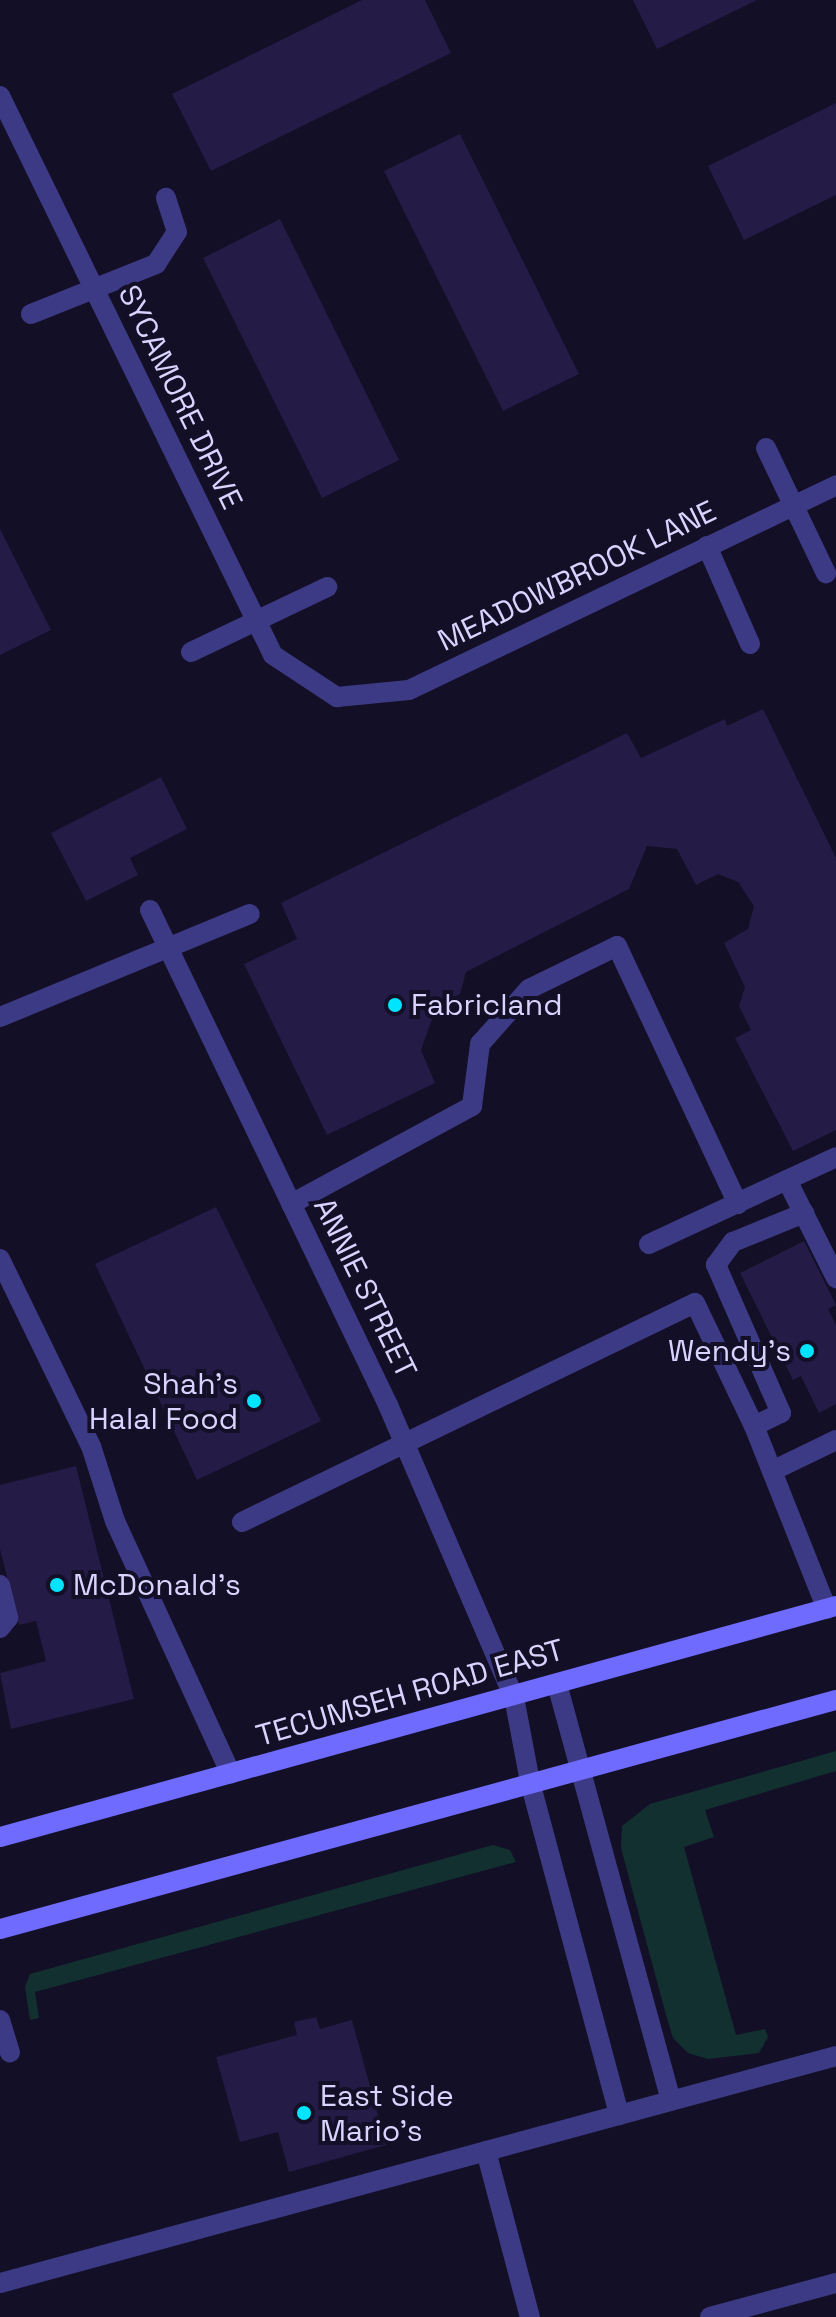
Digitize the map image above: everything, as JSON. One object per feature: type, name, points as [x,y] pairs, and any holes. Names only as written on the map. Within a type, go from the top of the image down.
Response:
[{"type":"main road","name":"TECUMSEH ROAD EAST","points":[[0,1836],[831,1608]]},
{"type":"main road","points":[[0,1929],[836,1700]]},
{"type":"street","name":"SYCAMORE DRIVE","points":[[0,96],[273,655],[337,697]]},
{"type":"street","points":[[31,314],[156,264],[177,232],[166,198]]},
{"type":"street","points":[[766,448],[826,573]]},
{"type":"street","name":"MEADOWBROOK LANE","points":[[337,697],[409,690],[836,485]]},
{"type":"street","points":[[707,546],[750,644]]},
{"type":"street","points":[[191,652],[327,587]]},
{"type":"street","name":"ANNIE STREET","points":[[150,910],[405,1443],[514,1697],[530,1782],[619,2115]]},
{"type":"street","points":[[0,1017],[250,914]]},
{"type":"street","points":[[291,1204],[472,1106],[480,1044],[529,989],[617,946],[738,1204]]},
{"type":"street","points":[[649,1244],[836,1157]]},
{"type":"street","points":[[787,1180],[836,1278]]},
{"type":"street","points":[[754,1426],[781,1413],[716,1265],[733,1242],[804,1213]]},
{"type":"street","points":[[0,1259],[91,1446],[115,1521],[231,1774]]},
{"type":"street","points":[[242,1522],[695,1303],[754,1426],[831,1608]]},
{"type":"street","points":[[772,1471],[836,1440]]},
{"type":"street","points":[[0,1585],[8,1618],[0,1628]]},
{"type":"street","points":[[557,1684],[671,2100]]},
{"type":"street","points":[[0,2020],[10,2053]]},
{"type":"street","points":[[0,2283],[836,2056]]},
{"type":"street","points":[[486,2151],[530,2317]]},
{"type":"street","points":[[710,2317],[836,2283]]},
{"type":"green space","points":[[836,1751],[836,1771],[705,1810],[714,1837],[684,1847],[736,2035],[765,2029],[768,2037],[759,2053],[708,2059],[688,2053],[673,2038],[666,2015],[621,1848],[622,1826],[650,1804]]},
{"type":"green space","points":[[493,1845],[510,1850],[516,1862],[35,1992],[39,2018],[30,2020],[25,1987],[30,1974]]},
{"type":"building","points":[[362,0],[425,0],[451,53],[211,171],[172,94]]},
{"type":"building","points":[[633,0],[757,0],[657,49]]},
{"type":"building","points":[[836,103],[836,195],[744,240],[708,166]]},
{"type":"building","points":[[460,134],[579,374],[503,411],[384,171]]},
{"type":"building","points":[[280,219],[399,460],[322,498],[203,258]]},
{"type":"building","points":[[0,529],[51,630],[0,655]]},
{"type":"building","points":[[763,709],[836,858],[836,1130],[793,1151],[735,1038],[751,1030],[739,1006],[745,987],[724,943],[748,929],[754,906],[738,882],[718,874],[696,885],[677,849],[647,846],[629,889],[466,972],[460,994],[437,1005],[421,1050],[435,1083],[327,1135],[244,964],[297,939],[281,903],[627,733],[641,758],[725,719],[727,726]]},
{"type":"building","points":[[161,777],[187,829],[130,858],[138,875],[86,901],[51,833]]},
{"type":"building","points":[[216,1207],[321,1421],[197,1480],[95,1264]]},
{"type":"building","name":"Wendy's","points":[[804,1241],[836,1305],[828,1309],[836,1325],[836,1404],[819,1413],[801,1376],[793,1380],[740,1273]]},
{"type":"building","name":"McDonald's","points":[[76,1466],[134,1699],[11,1729],[0,1673],[46,1661],[36,1621],[19,1625],[0,1549],[0,1485]]},
{"type":"building","name":"East Side Mario's","points":[[316,2017],[320,2029],[352,2020],[386,2145],[289,2172],[278,2132],[240,2142],[216,2057],[297,2035],[294,2022]]},
{"type":"place","name":"Fabricland","points":[[395,1005]]},
{"type":"place","name":"Wendy's","points":[[807,1351]]},
{"type":"place","name":"Shah's Halal Food","points":[[254,1401]]},
{"type":"place","name":"McDonald's","points":[[57,1585]]},
{"type":"place","name":"East Side Mario's","points":[[304,2113]]}]
